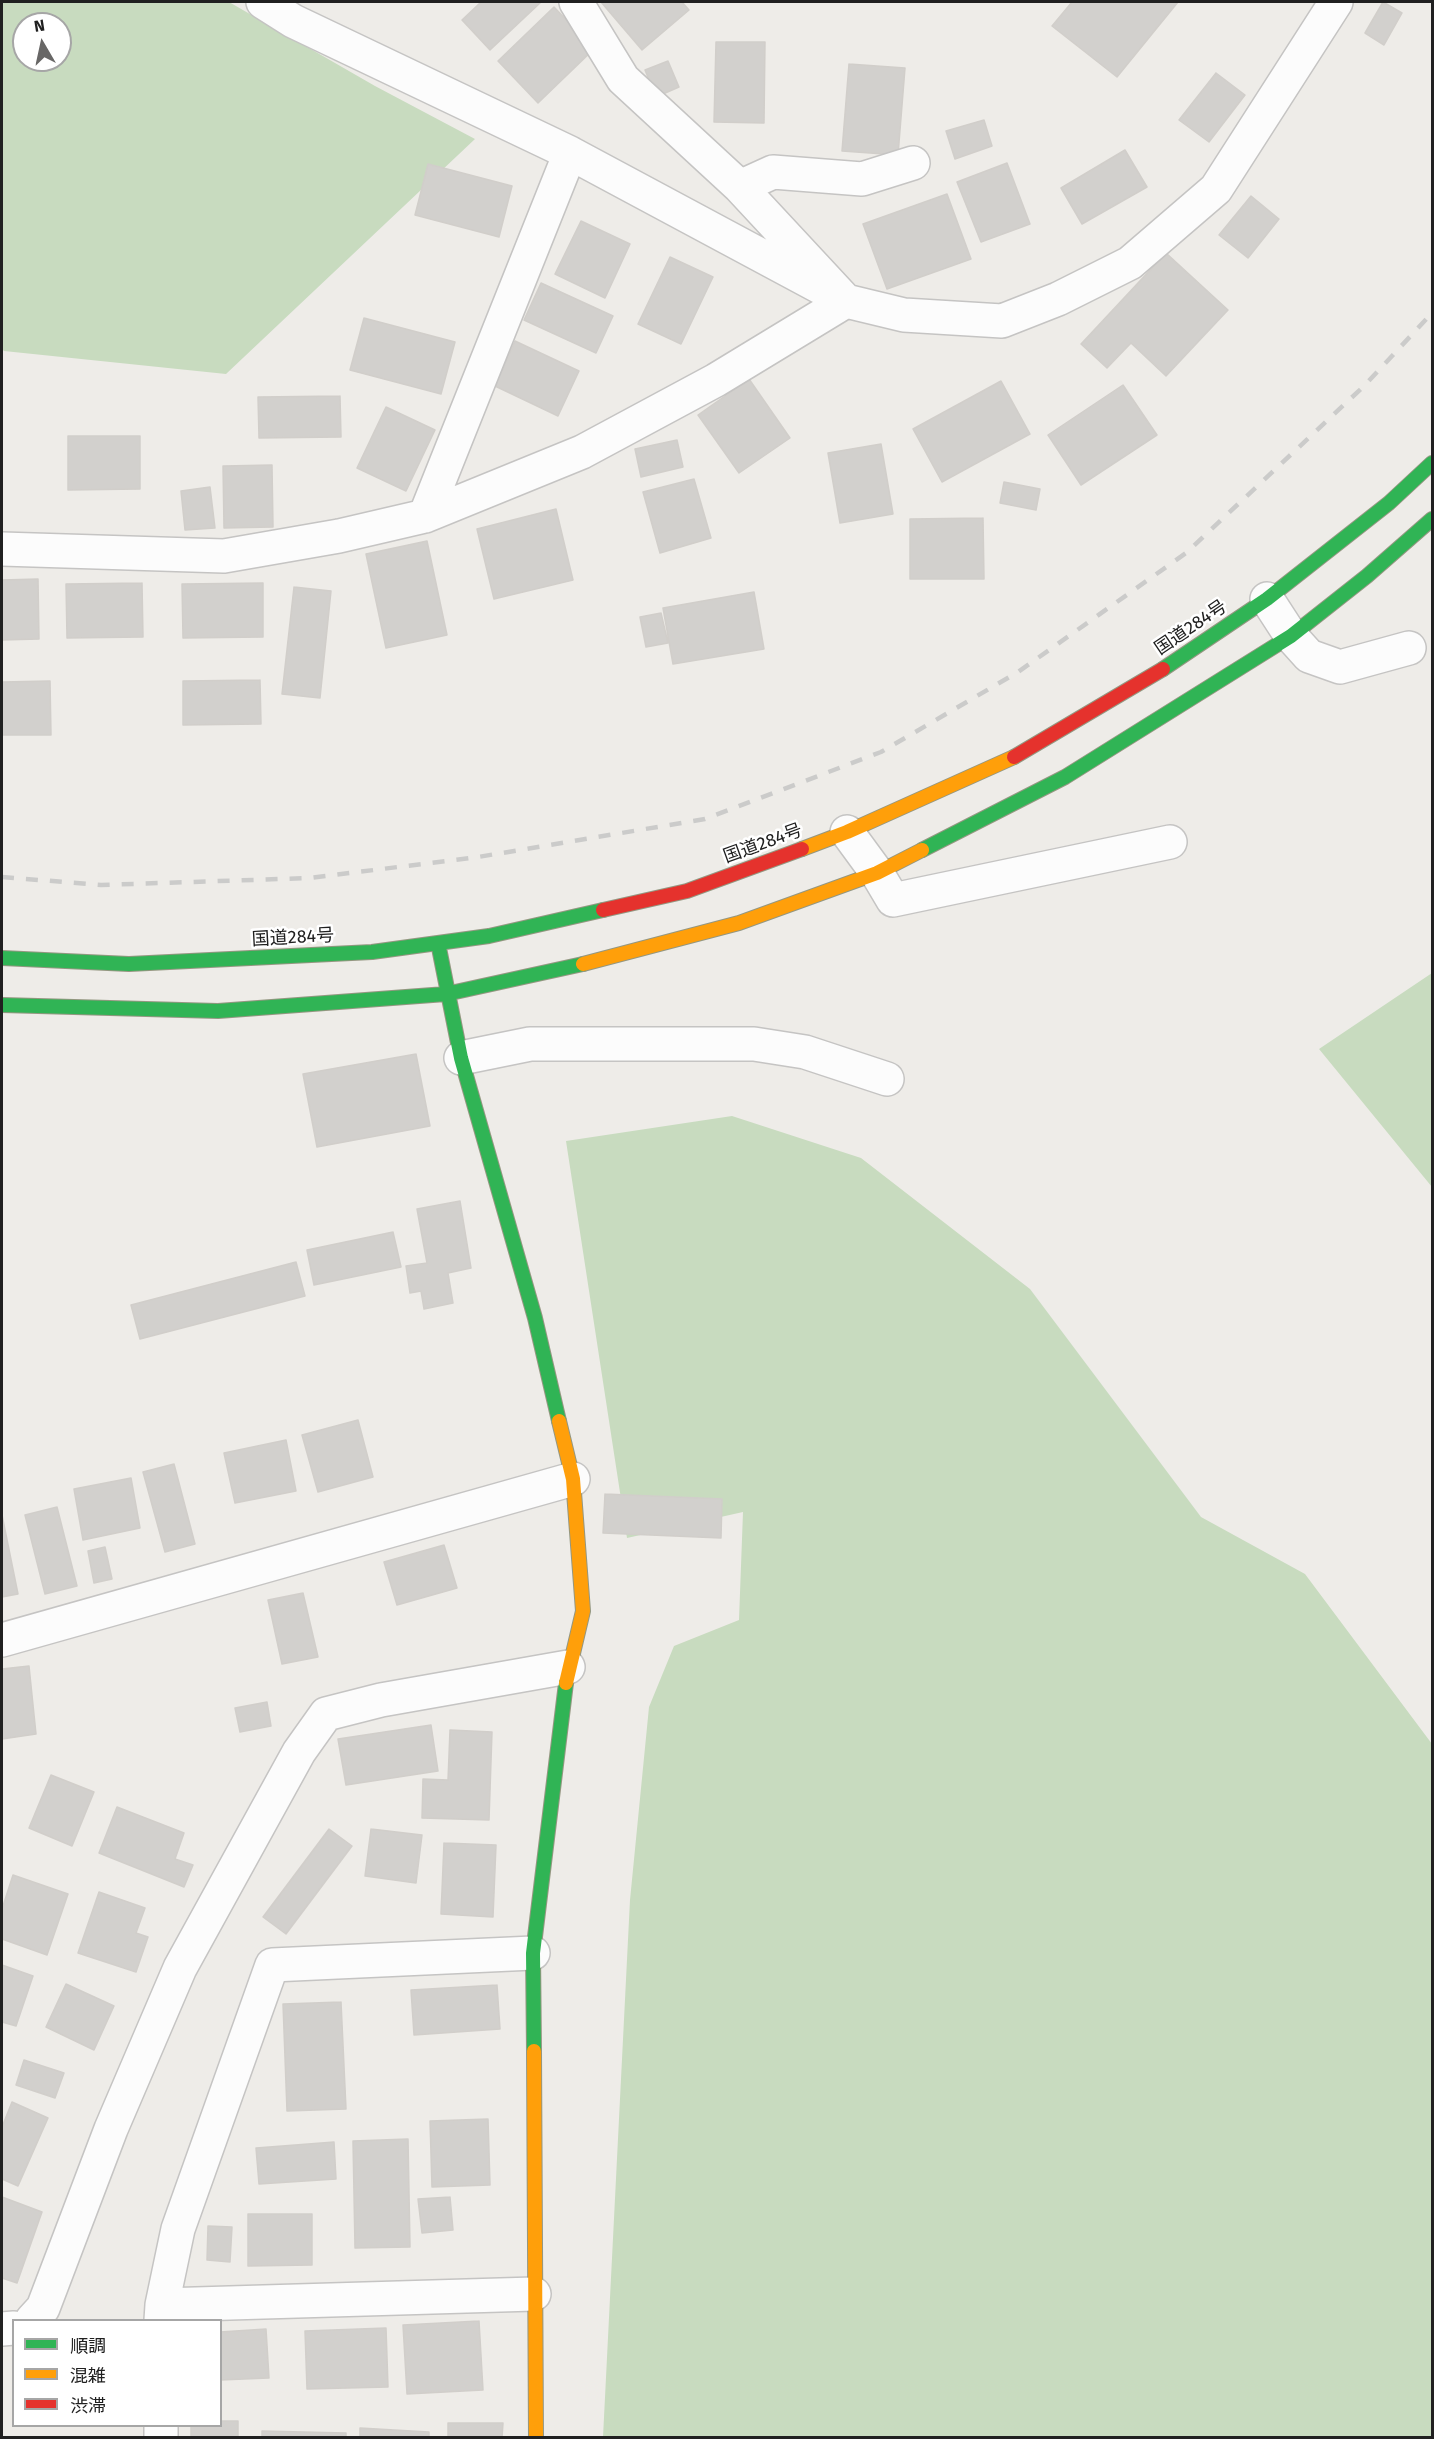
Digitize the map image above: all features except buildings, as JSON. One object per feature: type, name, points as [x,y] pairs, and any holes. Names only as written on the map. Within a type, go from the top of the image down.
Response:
[{"type":"main road","name":"国道284号","points":[[2,958],[129,964],[372,952],[489,936],[687,891],[847,832],[1024,752],[1141,683],[1267,598],[1389,503],[1432,463]]},
{"type":"main road","points":[[2,1005],[218,1011],[446,994],[615,957],[739,923],[877,873],[1065,777],[1291,636],[1367,576],[1432,519]]},
{"type":"main road","points":[[438,943],[460,1058],[535,1318],[573,1479],[583,1611],[568,1667],[533,1953],[536,2438]]},
{"type":"street","points":[[263,2],[292,21],[570,153],[846,302],[904,315],[1002,321],[1058,299],[1130,263],[1216,189],[1336,2]]},
{"type":"street","points":[[576,2],[623,79],[740,186],[846,302]]},
{"type":"street","points":[[425,516],[570,153]]},
{"type":"street","points":[[740,186],[773,172],[862,179],[913,162]]},
{"type":"street","points":[[2,549],[224,556],[339,536],[425,516],[582,452],[716,380],[846,302]]},
{"type":"street","points":[[1267,598],[1291,636],[1310,656],[1340,667],[1409,648]]},
{"type":"street","points":[[847,832],[877,873],[893,900],[1170,842]]},
{"type":"street","points":[[460,1058],[530,1044],[754,1044],[805,1052],[886,1079]]},
{"type":"street","points":[[2,1640],[573,1479]]},
{"type":"street","points":[[33,2319],[43,2308],[111,2129],[180,1968],[299,1752],[326,1714],[381,1700],[568,1667]]},
{"type":"street","points":[[533,1953],[272,1965],[178,2229],[161,2313],[534,2294]]},
{"type":"green space","points":[[2,2],[229,2],[375,86],[475,139],[226,374],[2,349]]},
{"type":"green space","points":[[1432,973],[1432,1187],[1319,1049]]},
{"type":"green space","points":[[732,1116],[861,1158],[1030,1289],[1201,1517],[1305,1574],[1432,1744],[1432,2437],[603,2437],[630,1900],[649,1707],[674,1646],[739,1620],[743,1512],[627,1538],[566,1141]]},
{"type":"railway","points":[[2,877],[101,885],[310,878],[478,857],[705,819],[881,752],[1018,672],[1186,553],[1364,386],[1432,313]]},
{"type":"traffic: fast","points":[[1163,669],[1267,599],[1389,503],[1432,463]]},
{"type":"traffic: fast","points":[[922,850],[1065,777],[1291,636],[1367,576],[1432,519]]},
{"type":"traffic: fast","points":[[2,958],[129,964],[372,952],[489,936],[603,910]]},
{"type":"traffic: fast","points":[[438,943],[461,1058],[535,1318],[559,1421]]},
{"type":"traffic: fast","points":[[2,1005],[218,1011],[446,994],[583,964]]},
{"type":"traffic: fast","points":[[534,2051],[533,1953],[566,1683]]},
{"type":"traffic: slow","points":[[802,849],[847,832],[1014,757]]},
{"type":"traffic: slow","points":[[583,964],[739,923],[877,873],[922,850]]},
{"type":"traffic: slow","points":[[559,1421],[573,1479],[583,1611],[566,1683]]},
{"type":"traffic: slow","points":[[534,2051],[536,2438]]},
{"type":"traffic: jam","points":[[1014,757],[1163,669]]},
{"type":"traffic: jam","points":[[603,910],[687,891],[802,849]]}]
